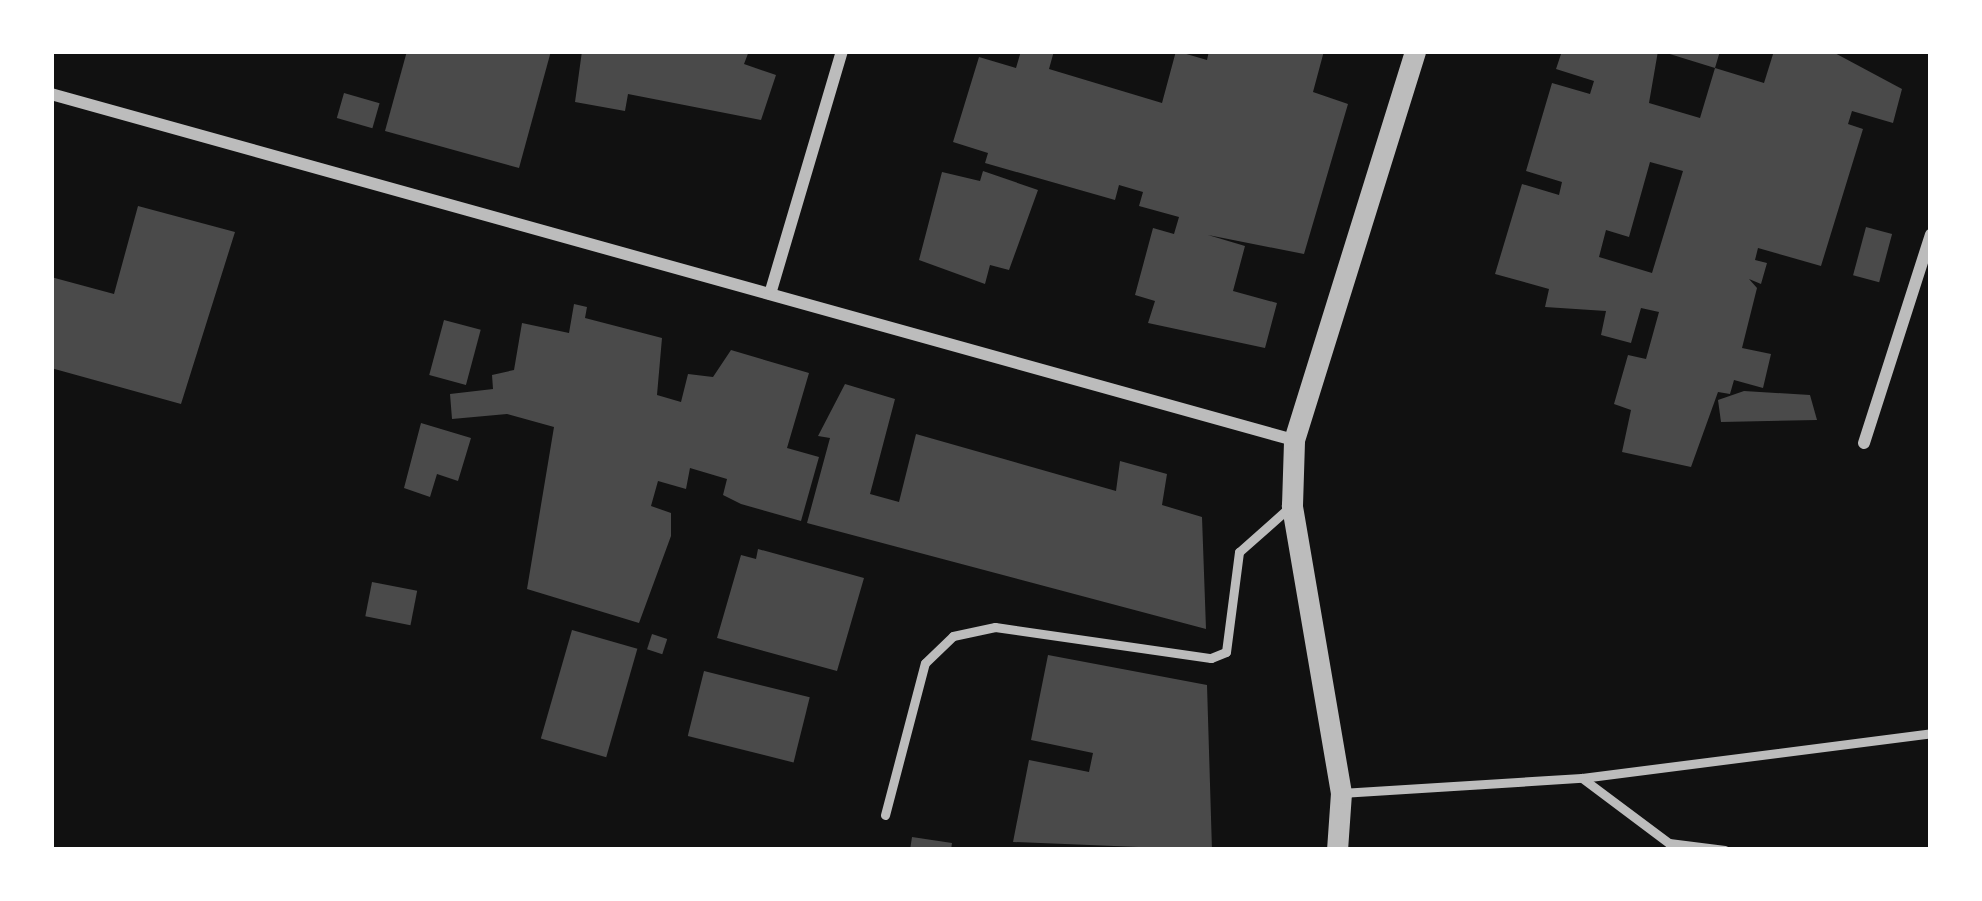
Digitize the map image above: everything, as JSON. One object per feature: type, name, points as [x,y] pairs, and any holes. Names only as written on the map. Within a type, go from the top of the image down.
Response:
[{"type":"street","points":[[770,294],[842,51]]},
{"type":"street","points":[[1336,850],[1341,794],[1292,505],[1294,440],[1414,51]]},
{"type":"street","points":[[51,94],[1294,440]]},
{"type":"street","points":[[1864,443],[1931,234]]},
{"type":"lane","points":[[885,815],[925,663],[953,636],[995,626],[1211,658],[1226,652],[1239,552],[1292,505]]},
{"type":"lane","points":[[1341,794],[1582,778],[1931,733]]},
{"type":"lane","points":[[1582,778],[1670,843],[1725,850]]},
{"type":"building","points":[[407,51],[551,51],[519,168],[385,131]]},
{"type":"building","points":[[582,51],[749,51],[744,64],[776,75],[761,120],[628,94],[625,111],[575,102]]},
{"type":"building","points":[[1021,51],[1054,51],[1049,69],[1162,103],[1176,51],[1207,60],[1209,51],[1324,51],[1313,92],[1348,104],[1304,254],[1208,235],[1245,246],[1233,291],[1277,303],[1265,348],[1148,323],[1155,301],[1135,295],[1153,228],[1174,234],[1179,217],[1139,206],[1143,192],[1119,185],[1115,200],[985,163],[988,153],[953,142],[979,57],[1016,68]]},
{"type":"building","points":[[1562,51],[1658,51],[1649,103],[1700,118],[1715,68],[1764,83],[1774,51],[1831,51],[1902,89],[1893,123],[1852,111],[1848,124],[1863,129],[1821,266],[1758,248],[1755,260],[1767,263],[1761,284],[1749,279],[1757,288],[1742,348],[1771,354],[1763,388],[1734,380],[1730,394],[1718,392],[1691,467],[1622,452],[1631,410],[1614,404],[1628,355],[1646,359],[1659,312],[1641,308],[1631,343],[1601,335],[1606,311],[1545,307],[1549,289],[1495,274],[1522,184],[1559,195],[1562,182],[1526,171],[1552,83],[1590,94],[1594,81],[1556,69]],"holes":[[[1650,162],[1683,171],[1652,273],[1599,257],[1606,230],[1629,237]]]},
{"type":"building","points":[[1660,51],[1720,51],[1715,68]]},
{"type":"building","points":[[344,93],[380,103],[372,128],[337,118]]},
{"type":"building","points":[[983,171],[1038,190],[1009,270],[990,265],[985,284],[919,260],[942,172],[980,181]]},
{"type":"building","points":[[138,206],[235,232],[181,404],[51,368],[51,277],[114,294]]},
{"type":"building","points":[[1866,227],[1892,234],[1879,282],[1853,275]]},
{"type":"building","points":[[574,304],[587,307],[585,318],[662,338],[657,395],[681,402],[688,374],[713,377],[731,350],[809,373],[787,448],[819,457],[801,521],[741,504],[723,495],[727,479],[690,468],[686,489],[658,481],[651,506],[671,513],[671,536],[639,623],[527,589],[554,427],[507,414],[452,419],[450,394],[493,389],[492,375],[514,370],[522,323],[569,333]]},
{"type":"building","points":[[444,320],[481,330],[466,385],[429,375]]},
{"type":"building","points":[[845,384],[895,399],[870,494],[899,502],[916,434],[1116,491],[1120,461],[1167,474],[1162,505],[1202,517],[1206,629],[807,523],[830,438],[818,436]]},
{"type":"building","points":[[1744,391],[1810,395],[1817,420],[1721,422],[1718,400]]},
{"type":"building","points":[[421,423],[471,438],[458,481],[437,474],[430,497],[404,488]]},
{"type":"building","points":[[758,549],[864,578],[837,671],[717,638],[741,555],[756,559]]},
{"type":"building","points":[[372,582],[417,591],[410,625],[365,616]]},
{"type":"building","points":[[572,630],[637,649],[606,757],[541,739]]},
{"type":"building","points":[[652,634],[667,639],[662,654],[647,649]]},
{"type":"building","points":[[1048,655],[1207,685],[1212,850],[1013,842],[1029,760],[1089,772],[1093,753],[1031,740]]},
{"type":"building","points":[[704,671],[810,697],[794,762],[688,736]]},
{"type":"building","points":[[912,837],[952,843],[951,850],[910,850]]}]
